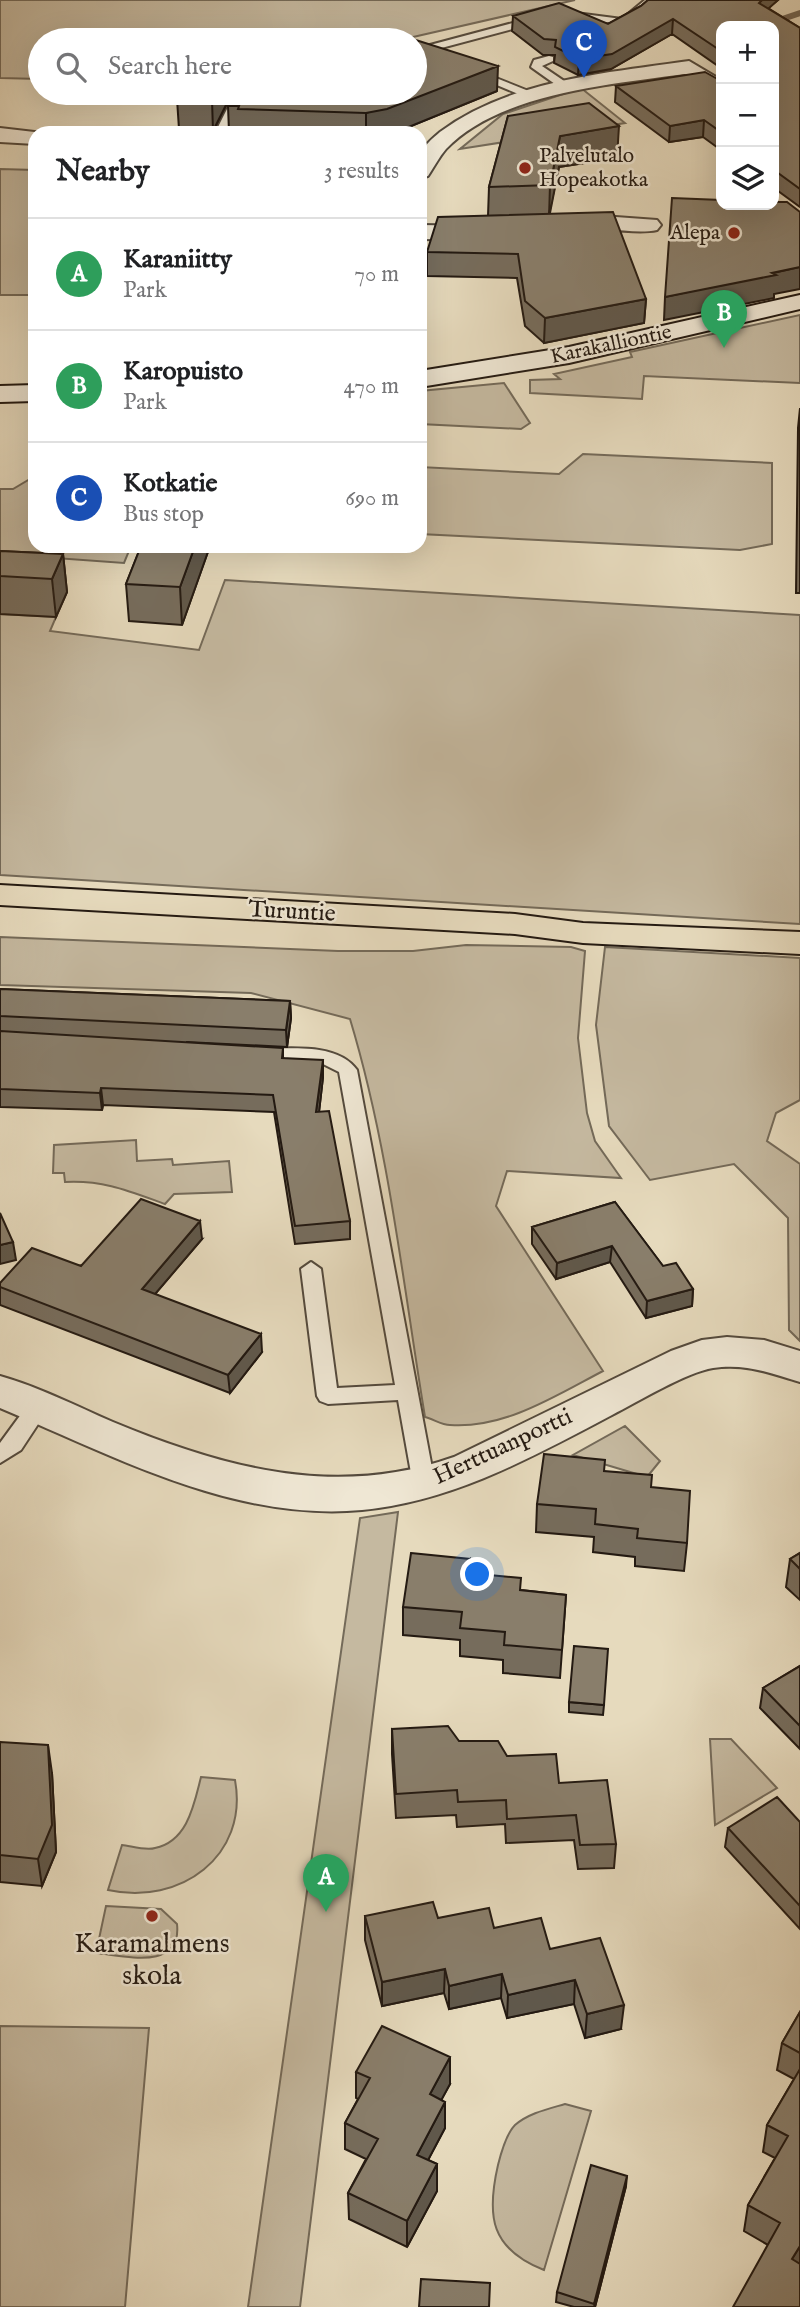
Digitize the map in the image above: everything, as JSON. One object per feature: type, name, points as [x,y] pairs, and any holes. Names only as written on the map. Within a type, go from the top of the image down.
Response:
[{"type":"main road","name":"Turuntie","points":[[9,894],[515,924],[583,933],[800,943]]},
{"type":"main road","name":"Turuntie","points":[[0,919],[514,940],[583,933]]},
{"type":"street","points":[[427,156],[452,133],[484,114],[566,87],[689,67],[716,86]]},
{"type":"street","points":[[0,135],[28,136]]},
{"type":"street","points":[[545,229],[602,223],[649,225]]},
{"type":"street","points":[[427,232],[511,232]]},
{"type":"street","name":"Karakalliontie","points":[[427,378],[569,355],[800,302]]},
{"type":"street","points":[[0,394],[28,393]]},
{"type":"street","name":"Herttuanportti","points":[[19,1399],[215,1479],[284,1493],[325,1495],[424,1484],[471,1468],[636,1384],[701,1356],[738,1351],[760,1354],[800,1367]]},
{"type":"lane","points":[[558,13],[624,22],[651,0]]},
{"type":"lane","points":[[427,49],[545,17]]},
{"type":"lane","points":[[549,59],[538,62],[536,67],[566,87]]},
{"type":"lane","points":[[491,79],[532,96]]},
{"type":"lane","points":[[224,126],[234,105]]},
{"type":"lane","points":[[235,1053],[330,1058],[341,1062],[348,1070],[424,1484]]},
{"type":"lane","points":[[311,1269],[328,1395],[406,1392]]},
{"type":"lane","points":[[0,1455],[13,1444],[19,1399]]},
{"type":"shaded area","points":[[0,0],[575,0],[427,34],[427,28],[28,28],[28,79],[0,78]]},
{"type":"shaded area","points":[[581,88],[625,123],[460,149],[503,114]]},
{"type":"shaded area","points":[[0,169],[28,170],[28,295],[0,295]]},
{"type":"shaded area","points":[[800,315],[800,383],[644,376],[642,399],[530,393],[530,380],[560,379],[554,374],[632,357],[630,352]]},
{"type":"shaded area","points":[[504,383],[530,423],[521,429],[427,424],[427,390]]},
{"type":"shaded area","points":[[583,454],[772,463],[772,544],[740,550],[427,534],[427,467],[559,474]]},
{"type":"shaded area","points":[[28,480],[28,553],[128,553],[124,563],[0,554],[0,489],[13,489]]},
{"type":"shaded area","points":[[225,580],[800,615],[800,924],[0,875],[0,614],[56,617],[50,631],[199,650]]},
{"type":"shaded area","points":[[0,937],[338,951],[413,951],[466,945],[571,947],[585,951],[578,1038],[587,1113],[595,1141],[621,1178],[507,1171],[496,1206],[603,1371],[530,1409],[491,1422],[450,1425],[425,1417],[385,1167],[364,1068],[350,1019],[251,993],[0,985]]},
{"type":"shaded area","points":[[605,947],[800,958],[800,1100],[776,1113],[767,1141],[800,1164],[800,1341],[789,1330],[788,1218],[734,1164],[650,1180],[609,1126],[596,1025]]},
{"type":"shaded area","points":[[136,1140],[137,1161],[172,1159],[173,1165],[229,1161],[232,1192],[174,1194],[165,1204],[104,1185],[65,1182],[64,1173],[53,1173],[54,1145]]},
{"type":"shaded area","points":[[625,1426],[660,1461],[647,1477],[573,1455]]},
{"type":"shaded area","points":[[398,1512],[300,2307],[248,2307],[360,1518]]},
{"type":"shaded area","points":[[710,1739],[731,1739],[777,1788],[715,1825]]},
{"type":"shaded area","points":[[201,1777],[235,1780],[237,1807],[231,1831],[220,1852],[204,1870],[184,1882],[160,1890],[135,1893],[108,1890],[122,1845],[155,1848],[175,1838],[182,1830],[192,1809]]},
{"type":"shaded area","points":[[106,1906],[161,1909],[177,1924],[176,1939],[171,1949],[161,1955],[136,1958],[96,1953]]},
{"type":"shaded area","points":[[0,2026],[149,2028],[125,2307],[0,2307]]},
{"type":"shaded area","points":[[565,2104],[591,2111],[544,2270],[526,2262],[503,2241],[493,2216],[494,2184],[504,2144],[515,2125],[532,2114]]},
{"type":"building","points":[[648,0],[762,0],[759,3],[800,28],[800,189],[779,174],[779,21],[716,21],[716,48],[673,19],[612,54],[579,59],[555,47],[556,40],[544,39],[513,16],[559,3],[608,24]]},
{"type":"building","points":[[427,44],[498,66],[427,94]]},
{"type":"building","points":[[705,72],[716,78],[716,128],[704,120],[670,126],[616,86]]},
{"type":"building","points":[[589,103],[619,126],[560,136],[550,185],[489,187],[508,116]]},
{"type":"building","points":[[397,105],[366,113],[238,109],[239,106],[228,106]]},
{"type":"building","points":[[672,198],[716,200],[716,210],[779,210],[779,202],[787,202],[800,212],[800,267],[772,273],[776,275],[665,297]]},
{"type":"building","points":[[613,212],[646,299],[545,318],[525,301],[518,254],[427,252],[438,217]]},
{"type":"building","points":[[0,551],[63,554],[52,579],[0,576]]},
{"type":"building","points":[[138,553],[192,553],[180,587],[126,584]]},
{"type":"building","points":[[0,989],[290,1001],[286,1030],[0,1016]]},
{"type":"building","points":[[0,1031],[283,1048],[282,1058],[323,1060],[316,1112],[329,1111],[350,1221],[295,1226],[273,1095],[101,1088],[100,1093],[0,1089]]},
{"type":"building","points":[[141,1199],[200,1221],[142,1289],[261,1334],[228,1375],[0,1287],[0,1283],[32,1248],[81,1266]]},
{"type":"building","points":[[615,1202],[663,1266],[676,1263],[693,1289],[647,1301],[612,1246],[557,1263],[532,1227]]},
{"type":"building","points":[[0,1213],[13,1242],[0,1245]]},
{"type":"building","points":[[544,1454],[605,1460],[604,1471],[652,1475],[651,1487],[690,1491],[687,1543],[637,1538],[638,1529],[595,1524],[596,1509],[537,1504]]},
{"type":"building","points":[[411,1553],[470,1559],[469,1573],[521,1578],[520,1590],[566,1595],[562,1650],[504,1645],[505,1632],[460,1628],[462,1612],[403,1607]]},
{"type":"building","points":[[800,1553],[800,1569],[790,1559]]},
{"type":"building","points":[[574,1646],[608,1649],[604,1705],[569,1702]]},
{"type":"building","points":[[800,1666],[800,1726],[763,1688]]},
{"type":"building","points":[[448,1726],[459,1741],[498,1741],[507,1756],[556,1754],[559,1783],[607,1780],[616,1844],[580,1845],[576,1815],[507,1819],[506,1800],[458,1802],[457,1790],[396,1794],[392,1729]]},
{"type":"building","points":[[0,1742],[48,1745],[52,1825],[38,1859],[0,1855]]},
{"type":"building","points":[[777,1797],[800,1822],[800,1906],[728,1828]]},
{"type":"building","points":[[433,1902],[438,1918],[489,1908],[494,1928],[541,1918],[550,1949],[600,1938],[624,2005],[587,2014],[575,1980],[508,1995],[502,1974],[449,1986],[445,1969],[382,1982],[365,1916]]},
{"type":"building","points":[[800,2012],[800,2053],[782,2043]]},
{"type":"building","points":[[382,2026],[450,2057],[430,2094],[445,2102],[417,2155],[437,2164],[407,2221],[348,2193],[378,2139],[345,2123],[370,2078],[356,2072]]},
{"type":"building","points":[[800,2069],[800,2246],[792,2259],[800,2264],[800,2307],[733,2307],[780,2223],[748,2205],[788,2136],[767,2125]]},
{"type":"building","points":[[591,2165],[627,2176],[594,2304],[557,2292]]},
{"type":"building","points":[[421,2279],[490,2283],[489,2307],[419,2307]]},
{"type":"waterway","points":[[777,21],[800,13]]},
{"type":"place","name":"Kotkatie","points":[[584,78]]},
{"type":"place","name":"Palvelutalo Hopeakotka","points":[[525,168]]},
{"type":"place","name":"Alepa","points":[[734,233]]},
{"type":"place","name":"Karopuisto","points":[[724,348]]},
{"type":"place","name":"Karaniitty","points":[[326,1912]]},
{"type":"place","name":"Karamalmens skola","points":[[152,1916]]}]
